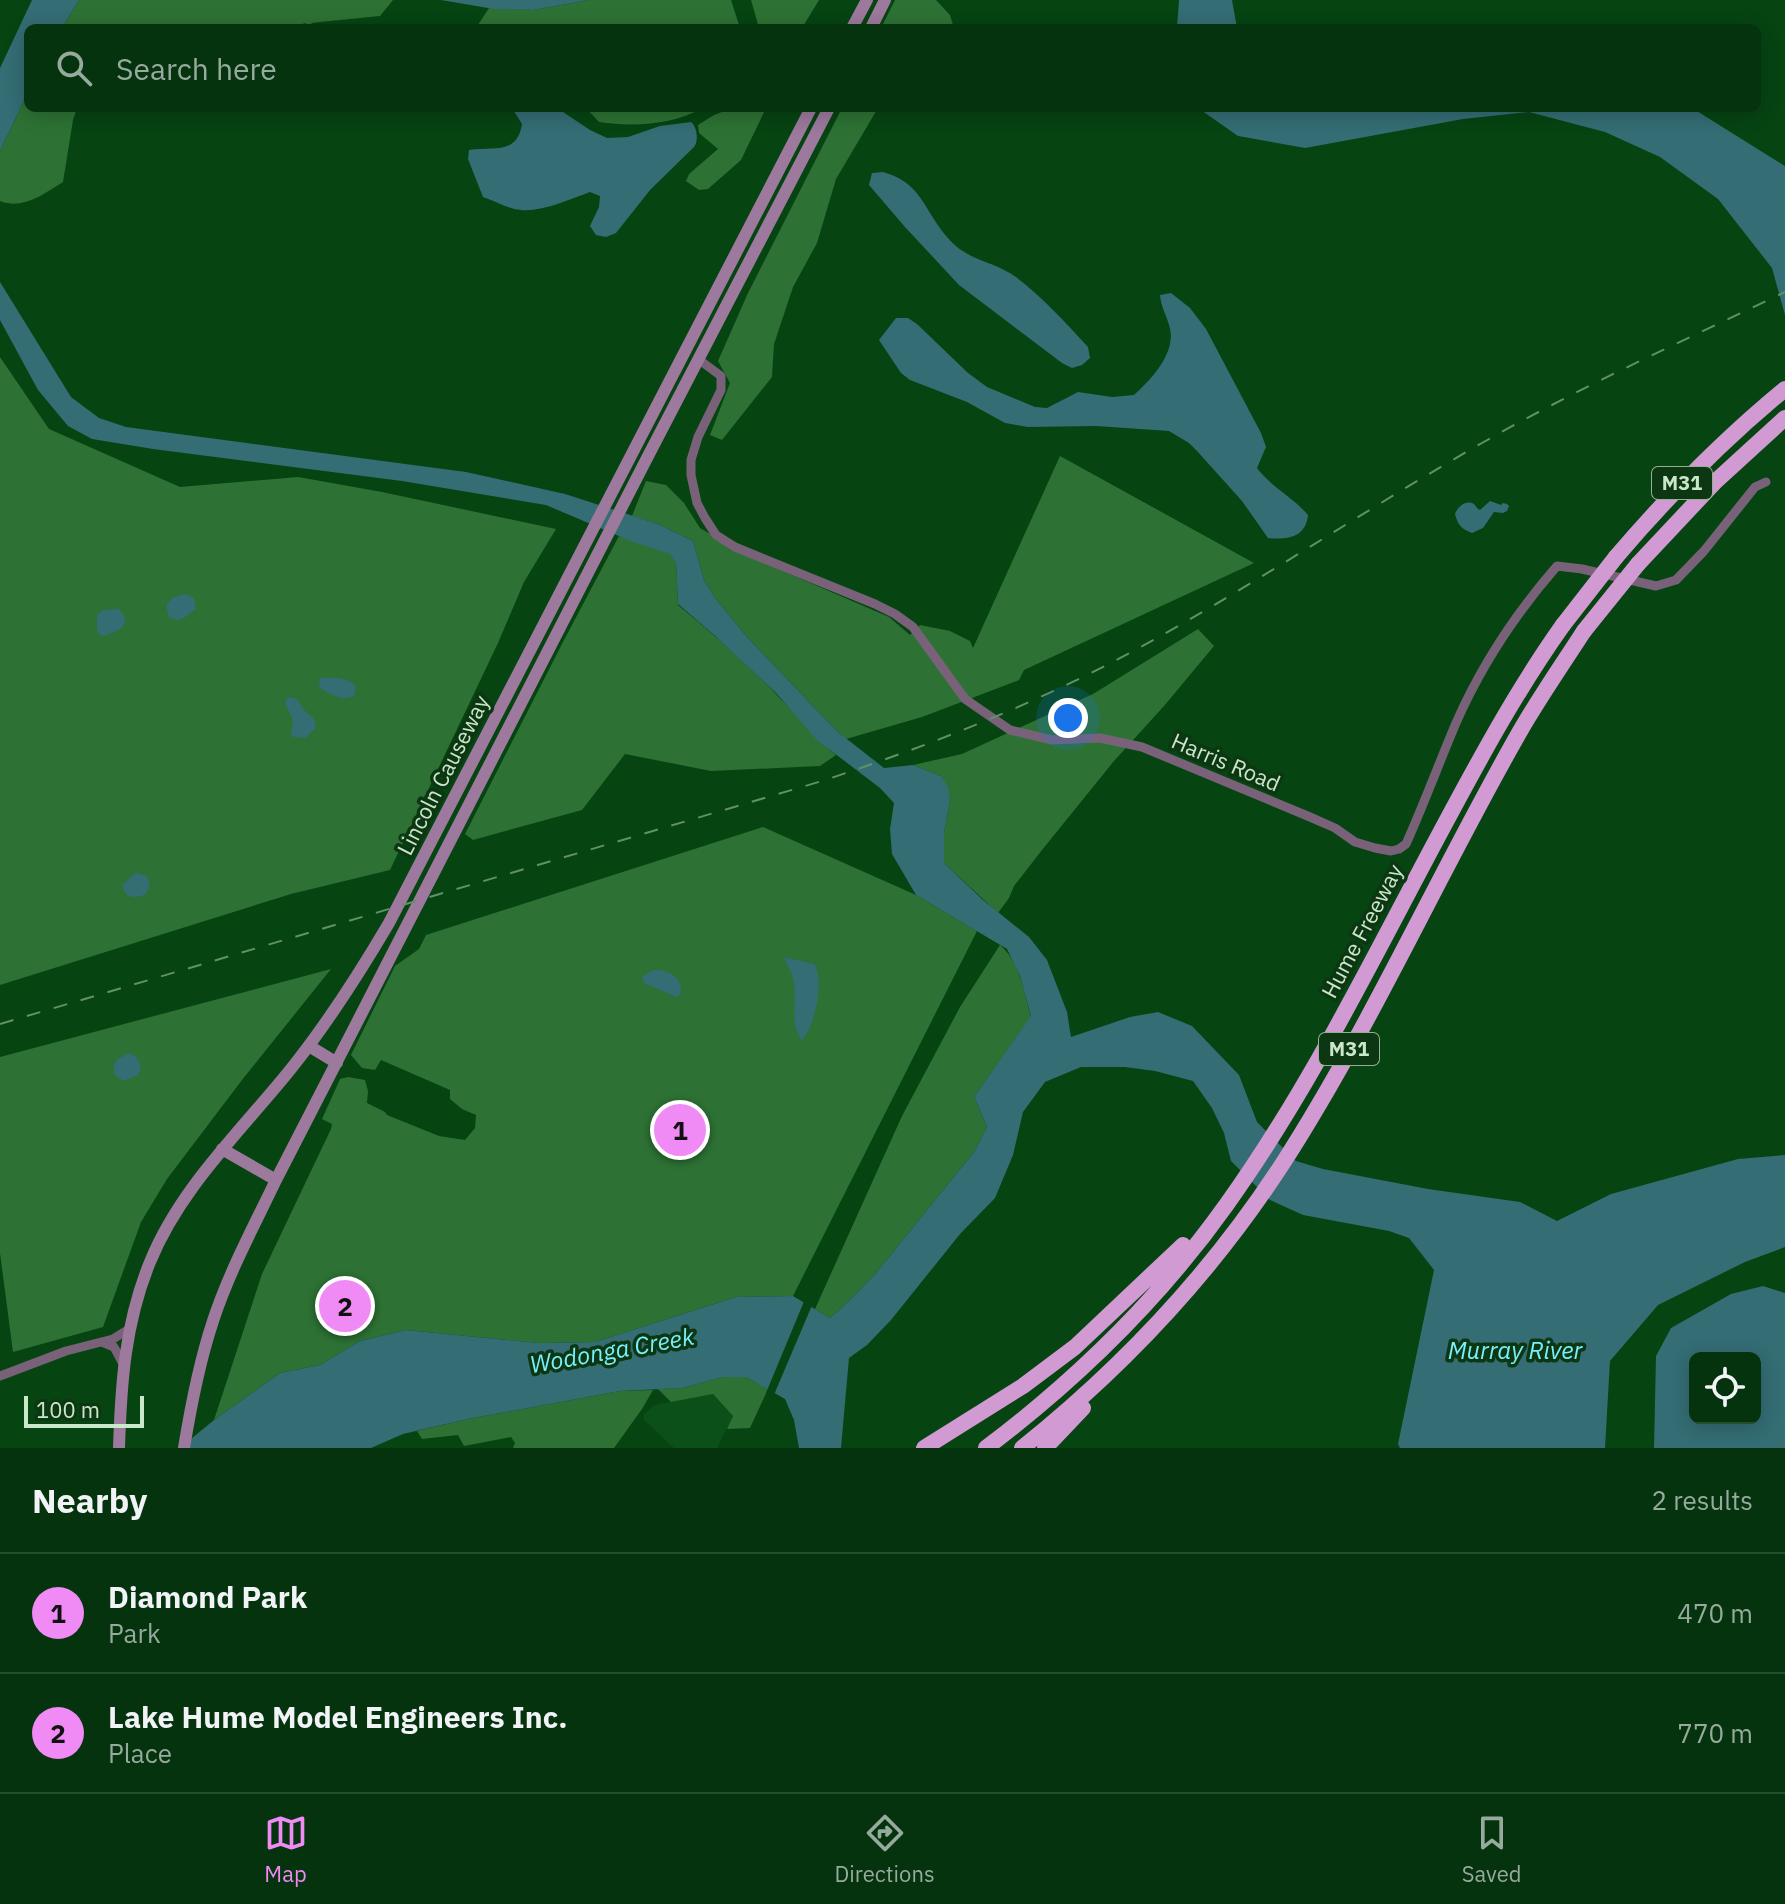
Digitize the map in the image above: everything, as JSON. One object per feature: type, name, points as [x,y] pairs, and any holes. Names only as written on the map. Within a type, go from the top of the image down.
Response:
[{"type":"highway","name":"Hume Freeway","points":[[1191,1243],[1263,1151],[1301,1088],[1520,688],[1563,625],[1616,557],[1696,469],[1785,389]]},
{"type":"highway","name":"Hume Freeway","points":[[1022,1448],[1107,1374],[1147,1334],[1211,1260],[1282,1165],[1322,1099],[1520,730],[1584,631],[1638,564],[1716,481],[1785,418]]},
{"type":"highway","points":[[924,1448],[1075,1347],[1191,1243]]},
{"type":"highway","points":[[986,1448],[1052,1394],[1135,1315],[1191,1243]]},
{"type":"highway","points":[[1045,1448],[1112,1379],[1147,1334]]},
{"type":"main road","points":[[855,24],[867,0]]},
{"type":"main road","points":[[873,24],[885,0]]},
{"type":"main road","name":"Lincoln Causeway","points":[[119,1444],[123,1364],[129,1329],[149,1264],[163,1233],[182,1201],[222,1149],[309,1046],[352,986],[389,923],[809,112]]},
{"type":"main road","name":"Lincoln Causeway","points":[[184,1448],[200,1361],[213,1319],[227,1282],[276,1180],[827,112]]},
{"type":"main road","points":[[684,352],[698,359]]},
{"type":"main road","points":[[309,1046],[337,1063]]},
{"type":"main road","points":[[222,1149],[276,1180]]},
{"type":"street","name":"Harris Road","points":[[698,359],[721,376],[721,390],[698,437],[691,460],[697,503],[716,535],[735,547],[895,614],[913,627],[965,699],[1010,730],[1052,740],[1100,738],[1142,747],[1323,823],[1355,842],[1391,851],[1406,844],[1457,721],[1488,660],[1525,604],[1557,566],[1656,586],[1676,580],[1704,551],[1755,487],[1766,482]]},
{"type":"street","points":[[0,1376],[66,1351],[118,1337],[129,1329]]},
{"type":"street","points":[[102,1342],[114,1347],[123,1364]]},
{"type":"shaded area","points":[[79,0],[393,0],[380,16],[310,23],[313,24],[64,24]]},
{"type":"shaded area","points":[[589,0],[731,0],[739,24],[479,24],[489,8],[533,10]]},
{"type":"shaded area","points":[[751,0],[819,0],[804,24],[758,24]]},
{"type":"shaded area","points":[[895,0],[936,0],[950,15],[953,24],[883,24]]},
{"type":"shaded area","points":[[24,100],[24,112],[76,112],[63,182],[33,199],[17,204],[0,201],[0,151]]},
{"type":"shaded area","points":[[590,112],[695,112],[652,123],[599,122]]},
{"type":"shaded area","points":[[722,112],[764,112],[741,160],[708,189],[699,190],[686,181],[689,174],[718,149],[699,133],[698,125]]},
{"type":"shaded area","points":[[840,112],[876,112],[836,179],[817,243],[793,287],[774,344],[772,377],[722,440],[710,435],[730,383],[718,361],[748,293]]},
{"type":"shaded area","points":[[0,357],[49,429],[180,487],[298,477],[556,529],[524,582],[390,870],[291,894],[0,985]]},
{"type":"shaded area","points":[[1060,456],[1254,563],[1024,670],[1019,680],[922,717],[846,739],[747,637],[715,598],[704,580],[693,541],[658,524],[632,516],[646,481],[666,485],[684,503],[700,528],[748,556],[889,617],[910,635],[920,625],[950,631],[970,641],[973,648]]},
{"type":"shaded area","points":[[619,536],[671,554],[676,563],[678,605],[752,670],[836,755],[820,766],[711,771],[625,754],[582,810],[473,840],[465,834]]},
{"type":"shaded area","points":[[1198,629],[1214,646],[1042,850],[998,913],[944,863],[944,834],[950,800],[941,776],[913,765],[962,754],[1093,694]]},
{"type":"shaded area","points":[[763,827],[916,895],[977,931],[793,1296],[736,1297],[595,1342],[539,1343],[406,1330],[360,1341],[320,1365],[280,1373],[214,1420],[262,1274],[331,1129],[332,1124],[322,1119],[340,1079],[365,1080],[367,1103],[387,1115],[439,1136],[465,1140],[475,1128],[476,1115],[450,1099],[450,1090],[381,1060],[375,1070],[362,1068],[351,1055],[395,966],[419,949],[426,935]]},
{"type":"shaded area","points":[[1000,945],[1017,969],[1031,1017],[974,1097],[987,1127],[974,1152],[876,1273],[830,1318],[815,1309],[902,1116],[960,1007]]},
{"type":"shaded area","points":[[331,969],[167,1179],[141,1222],[103,1327],[13,1352],[0,1253],[0,1057]]},
{"type":"shaded area","points":[[724,1377],[746,1377],[768,1389],[750,1428],[727,1429],[733,1416],[713,1394],[671,1402],[658,1389],[682,1388]]},
{"type":"shaded area","points":[[653,1390],[614,1448],[513,1448],[515,1443],[511,1437],[464,1446],[458,1435],[422,1439],[417,1431],[620,1391]]},
{"type":"shaded area","points":[[713,1394],[733,1416],[717,1448],[674,1448],[644,1420],[644,1415],[654,1405]]},
{"type":"water","points":[[32,0],[79,0],[64,24],[24,24],[24,100],[0,151],[0,68]]},
{"type":"water","points":[[441,0],[589,0],[533,10],[494,9]]},
{"type":"water","points":[[1179,0],[1232,0],[1236,24],[1177,24]]},
{"type":"water","points":[[514,112],[563,112],[607,138],[628,137],[660,126],[691,122],[696,130],[696,141],[694,147],[650,190],[616,233],[606,237],[596,235],[590,226],[599,207],[600,196],[590,192],[529,210],[511,208],[483,197],[468,159],[469,150],[509,145],[515,141],[522,124]]},
{"type":"water","points":[[1204,112],[1529,112],[1463,119],[1305,148],[1238,136]]},
{"type":"water","points":[[1529,112],[1698,112],[1785,166],[1785,315],[1772,268],[1718,199],[1660,157],[1605,132]]},
{"type":"water","points":[[883,172],[914,190],[955,245],[1007,271],[1035,293],[1088,347],[1090,358],[1072,368],[1062,363],[959,285],[869,185],[872,173]]},
{"type":"water","points":[[0,282],[71,397],[99,418],[126,427],[466,472],[565,494],[658,524],[693,541],[704,580],[715,598],[747,637],[838,732],[884,768],[913,765],[941,776],[948,787],[950,800],[944,834],[944,863],[1029,937],[1047,960],[1067,1012],[1071,1037],[1130,1017],[1158,1012],[1192,1026],[1239,1075],[1257,1122],[1296,1161],[1428,1189],[1520,1202],[1557,1221],[1611,1194],[1738,1159],[1785,1155],[1785,1247],[1745,1262],[1658,1305],[1610,1361],[1605,1448],[1400,1448],[1398,1444],[1434,1270],[1409,1238],[1389,1231],[1303,1215],[1270,1200],[1231,1161],[1224,1133],[1212,1108],[1193,1081],[1125,1067],[1081,1067],[1045,1082],[1023,1112],[1013,1155],[995,1198],[960,1234],[891,1320],[867,1345],[849,1358],[841,1448],[799,1448],[794,1420],[785,1399],[746,1377],[724,1377],[682,1388],[620,1391],[468,1419],[403,1434],[371,1448],[180,1448],[280,1373],[320,1365],[360,1341],[406,1330],[539,1343],[595,1342],[736,1297],[793,1296],[830,1318],[876,1273],[974,1152],[987,1127],[974,1097],[1031,1016],[1020,976],[1007,949],[916,895],[892,854],[890,829],[894,803],[880,788],[817,740],[776,693],[678,604],[676,563],[670,554],[633,542],[546,505],[402,481],[92,439],[68,426],[38,390],[0,320]]},
{"type":"water","points":[[1171,293],[1190,308],[1206,329],[1261,433],[1266,447],[1257,468],[1308,515],[1304,528],[1295,536],[1268,538],[1242,501],[1197,451],[1169,431],[1096,426],[1028,427],[1005,423],[967,402],[910,380],[901,373],[879,340],[896,318],[908,318],[987,387],[1035,407],[1047,408],[1078,392],[1112,397],[1134,395],[1155,373],[1167,354],[1171,335],[1160,295]]},
{"type":"water","points":[[1490,501],[1507,504],[1507,511],[1494,512],[1483,528],[1472,533],[1461,526],[1455,514],[1460,507],[1471,503],[1480,510]]},
{"type":"water","points":[[185,594],[194,598],[196,609],[184,618],[177,620],[169,617],[167,603]]},
{"type":"water","points":[[118,609],[125,619],[122,627],[101,636],[97,631],[97,615],[104,610]]},
{"type":"water","points":[[320,678],[348,681],[356,687],[354,696],[340,698],[331,695],[319,687]]},
{"type":"water","points":[[290,697],[297,699],[315,721],[315,729],[305,738],[291,734],[293,720],[285,703]]},
{"type":"water","points":[[136,873],[147,876],[150,884],[146,894],[138,897],[127,895],[123,884]]},
{"type":"water","points":[[784,957],[814,964],[817,971],[817,1003],[802,1040],[796,1027],[793,979]]},
{"type":"water","points":[[653,970],[673,975],[681,985],[680,995],[676,997],[644,983],[642,977]]},
{"type":"water","points":[[129,1053],[137,1058],[141,1068],[138,1075],[124,1081],[115,1075],[113,1066]]},
{"type":"water","points":[[1763,1286],[1785,1293],[1785,1448],[1654,1448],[1656,1356],[1671,1328],[1731,1294]]},
{"type":"pier","points":[[805,1299],[813,1303],[773,1397],[766,1393]]},
{"type":"railway","points":[[0,1024],[822,781],[984,722],[1139,648],[1519,422],[1785,292]]},
{"type":"place","name":"Diamond Park","points":[[680,1130]]},
{"type":"place","name":"Lake Hume Model Engineers Inc.","points":[[345,1306]]},
{"type":"water label","name":"Wodonga Creek","points":[[612,1351]]},
{"type":"water label","name":"Murray River","points":[[1515,1351]]}]
